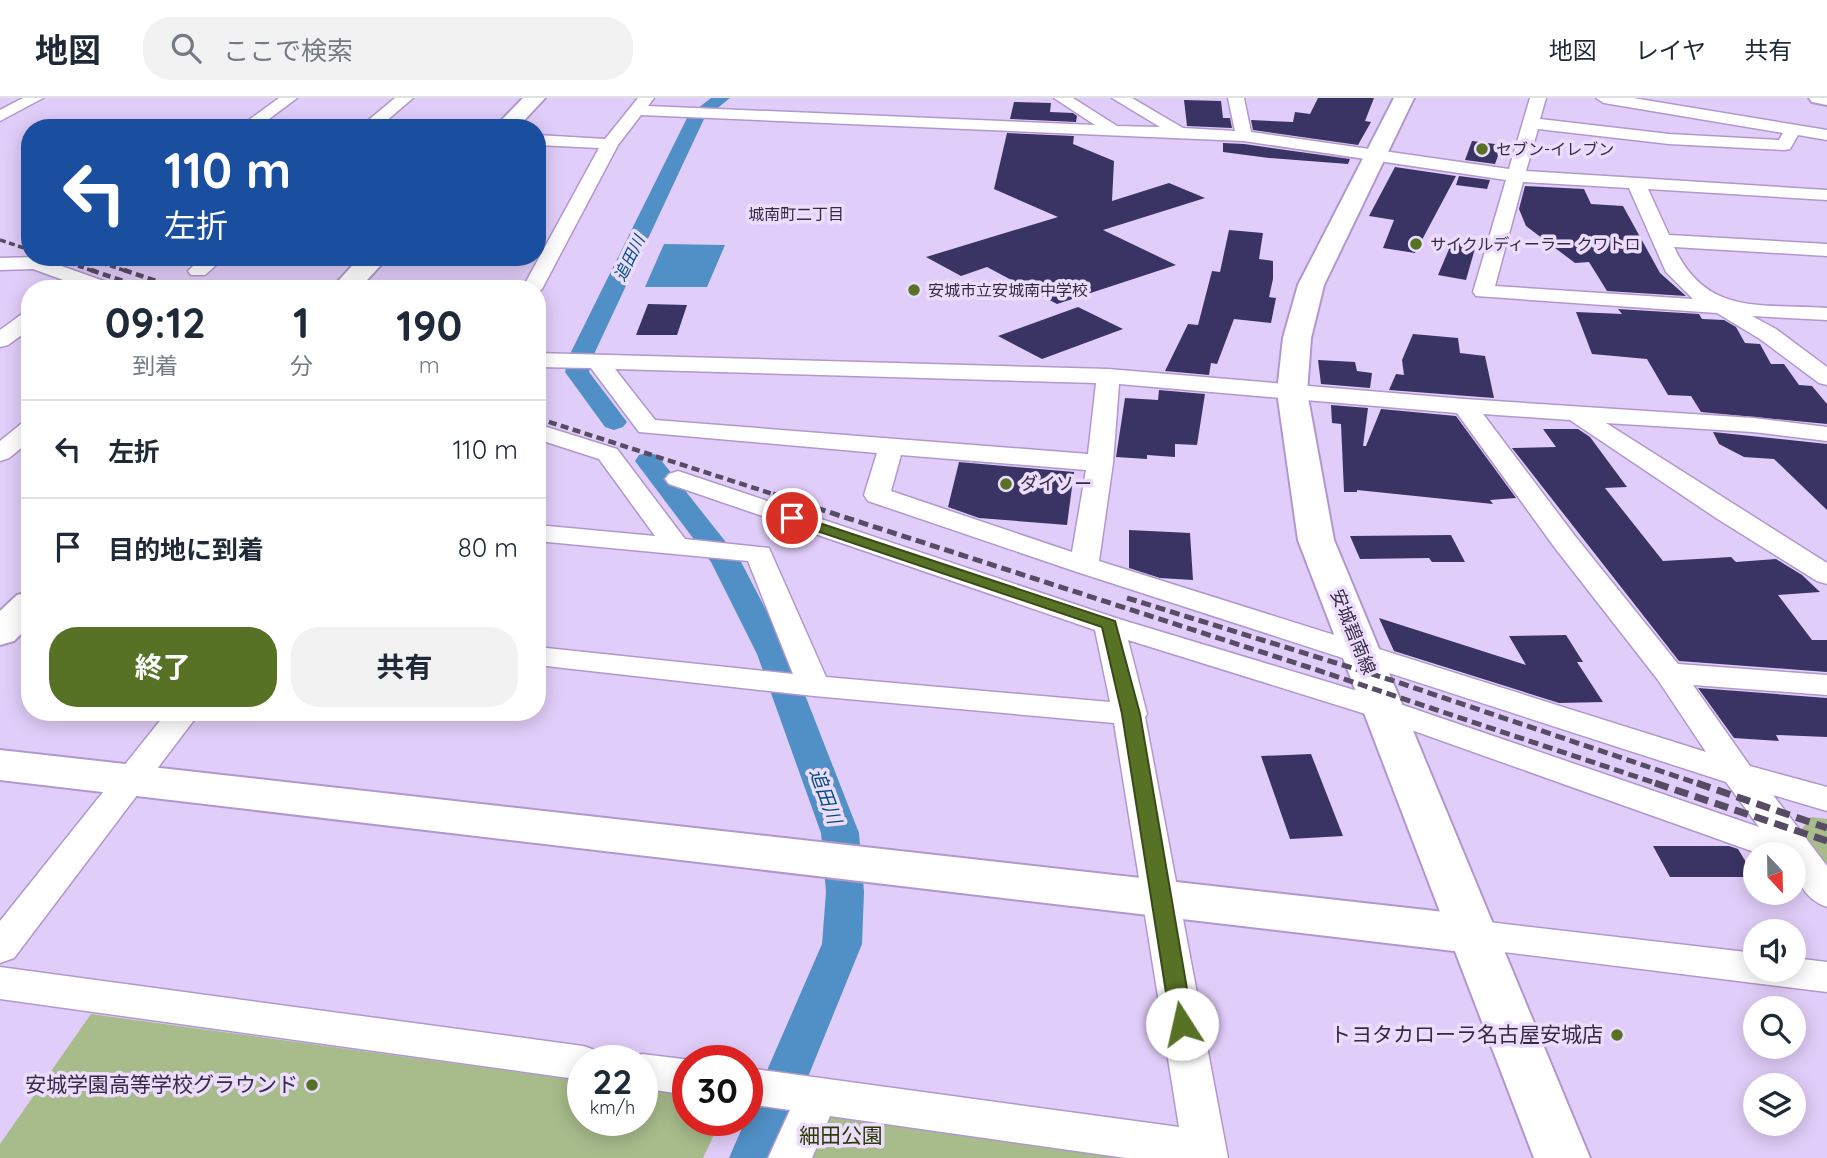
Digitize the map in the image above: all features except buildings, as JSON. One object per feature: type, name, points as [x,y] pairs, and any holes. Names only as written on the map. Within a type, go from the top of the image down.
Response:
[{"type":"main road","points":[[514,119],[535,98]]},
{"type":"main road","name":"安城碧南線","points":[[1404,98],[1311,285],[1297,338],[1292,392],[1316,540],[1562,1158]]},
{"type":"main road","points":[[1819,98],[1827,99]]},
{"type":"main road","points":[[353,280],[366,266]]},
{"type":"main road","points":[[0,633],[21,612]]},
{"type":"main road","points":[[0,765],[1471,934]]},
{"type":"street","points":[[0,116],[35,98]]},
{"type":"street","points":[[259,119],[289,98]]},
{"type":"street","points":[[378,119],[405,98]]},
{"type":"street","points":[[1062,98],[1113,129]]},
{"type":"street","points":[[1121,98],[1181,133]]},
{"type":"street","points":[[1236,98],[1244,135]]},
{"type":"street","points":[[1538,98],[1483,292],[1827,314]]},
{"type":"street","points":[[1604,98],[1827,135]]},
{"type":"street","points":[[546,249],[610,144],[642,104],[702,112],[1244,135],[1517,176],[1827,195]]},
{"type":"street","points":[[1532,123],[1670,139],[1784,145],[1793,129]]},
{"type":"street","points":[[546,140],[610,144]]},
{"type":"street","points":[[1636,183],[1676,272],[1694,291],[1768,334],[1827,378]]},
{"type":"street","points":[[1660,240],[1827,250]]},
{"type":"street","points":[[0,264],[21,263]]},
{"type":"street","points":[[0,276],[27,266]]},
{"type":"street","points":[[41,266],[68,280]]},
{"type":"street","points":[[198,271],[204,266]]},
{"type":"street","points":[[0,341],[21,326]]},
{"type":"street","points":[[546,361],[1108,376],[1464,406],[1754,425],[1827,434]]},
{"type":"street","points":[[585,363],[648,427],[1100,463]]},
{"type":"street","points":[[1084,565],[1100,463],[1108,376]]},
{"type":"street","points":[[1464,406],[1565,542],[1669,673],[1738,774],[1789,842]]},
{"type":"street","points":[[1574,413],[1827,575]]},
{"type":"street","points":[[546,434],[608,454],[676,546]]},
{"type":"street","points":[[0,453],[21,436]]},
{"type":"street","points":[[891,447],[877,495],[1364,655],[1738,774],[1827,799]]},
{"type":"street","points":[[678,479],[1109,625],[1383,709],[1764,842]]},
{"type":"street","points":[[760,554],[792,518]]},
{"type":"street","points":[[546,534],[760,554]]},
{"type":"street","points":[[760,554],[794,684]]},
{"type":"street","points":[[790,1158],[782,1091],[1205,1154],[1131,714],[1109,625]]},
{"type":"street","points":[[546,657],[794,684],[1131,714]]},
{"type":"street","points":[[1669,673],[1827,685]]},
{"type":"street","points":[[0,948],[177,721]]},
{"type":"street","points":[[1806,865],[1827,893]]},
{"type":"street","points":[[1471,934],[1743,967]]},
{"type":"street","points":[[1806,975],[1827,977]]},
{"type":"street","points":[[0,983],[567,1061]]},
{"type":"green space","points":[[1811,817],[1827,819],[1827,866],[1801,830]]},
{"type":"green space","name":"安城学園高等学校グラウンド","points":[[91,1014],[567,1079],[567,1136],[658,1136],[658,1091],[672,1093],[672,1136],[713,1136],[703,1158],[0,1158],[0,1144]]},
{"type":"green space","name":"細田公園","points":[[836,1113],[1139,1158],[805,1158],[820,1122]]},
{"type":"water","points":[[664,244],[725,245],[707,287],[645,287]]},
{"type":"waterway","name":"追田川","points":[[614,422],[577,372],[583,352],[697,116],[722,98]]},
{"type":"waterway","name":"追田川","points":[[648,461],[725,560],[773,654],[840,833],[845,892],[842,944],[752,1158]]},
{"type":"railway","points":[[0,240],[21,247]]},
{"type":"railway","points":[[78,266],[96,272]]},
{"type":"railway","points":[[111,266],[129,272]]},
{"type":"railway","points":[[91,270],[120,280]]},
{"type":"railway","points":[[124,270],[153,280]]},
{"type":"railway","points":[[546,421],[779,496]]},
{"type":"railway","points":[[773,494],[1308,667],[1661,785]]},
{"type":"railway","points":[[1127,598],[1391,680],[1702,785]]},
{"type":"railway","points":[[1655,783],[1827,841]]},
{"type":"railway","points":[[1697,783],[1827,828]]},
{"type":"place","name":"セブン-イレブン","points":[[1482,149]]},
{"type":"place","name":"サイクルディーラー クワトロ","points":[[1416,244]]},
{"type":"place","name":"安城市立安城南中学校","points":[[914,290]]},
{"type":"place","name":"ダイソー","points":[[1006,484]]},
{"type":"place","name":"トヨタカローラ名古屋安城店","points":[[1617,1035]]},
{"type":"place","name":"安城学園高等学校グラウンド","points":[[312,1085]]},
{"type":"district","name":"城南町二丁目","points":[[796,214]]},
{"type":"route","points":[[792,518],[1109,625],[1131,714],[1182,1024]]}]
